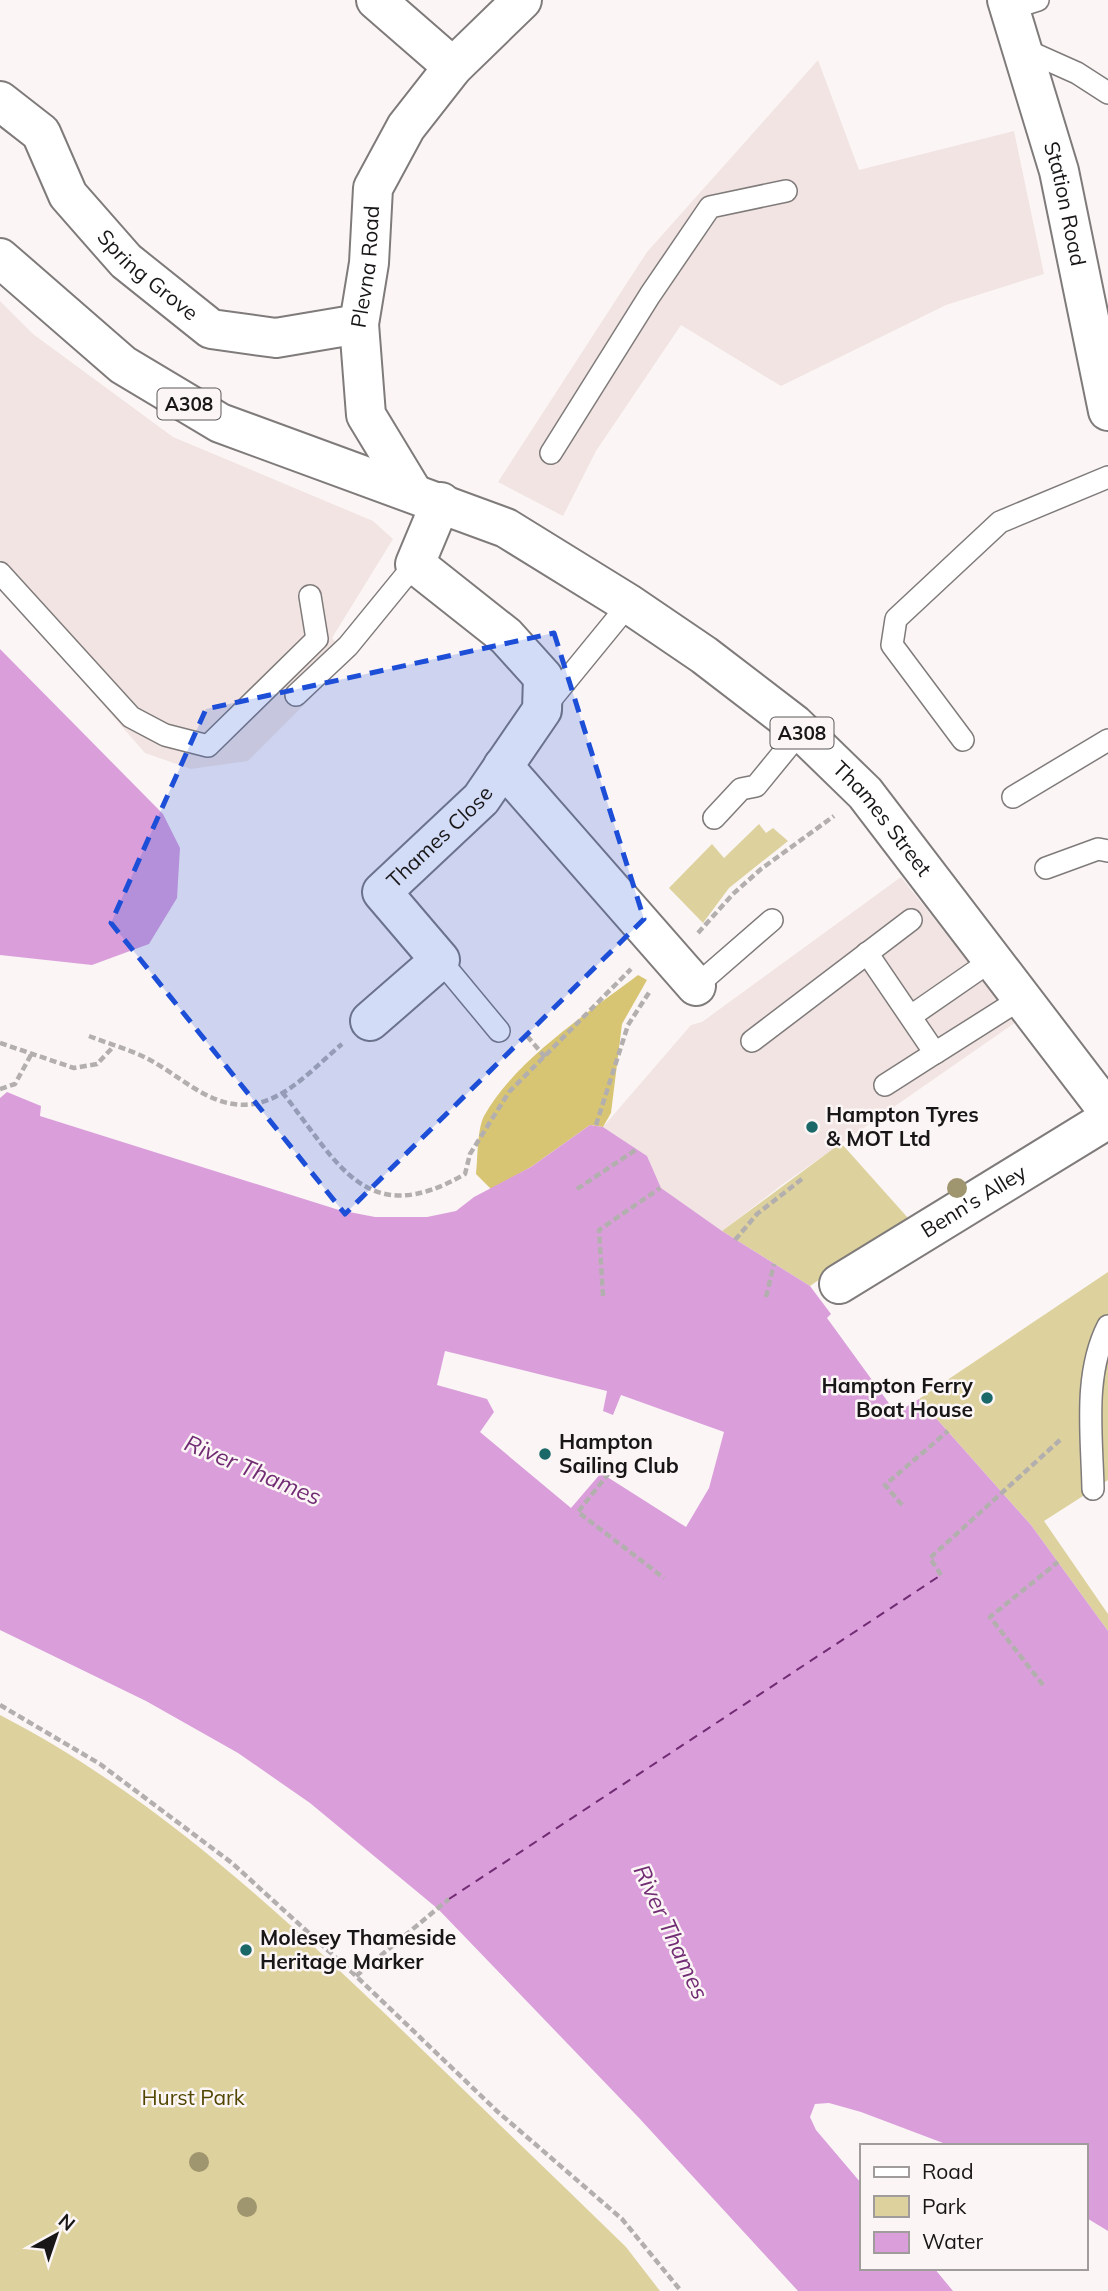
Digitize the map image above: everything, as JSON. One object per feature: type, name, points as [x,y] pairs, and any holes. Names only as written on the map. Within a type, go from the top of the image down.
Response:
[{"type":"main road","points":[[376,0],[453,66]]},
{"type":"main road","name":"Plevna Road","points":[[427,497],[366,415],[359,324],[369,263],[373,188],[407,127],[453,66],[522,0]]},
{"type":"main road","name":"Station Road","points":[[1018,3],[1021,48],[1059,171],[1108,411]]},
{"type":"main road","name":"Spring Grove","points":[[0,101],[40,133],[68,195],[126,261],[211,329],[276,338],[359,324]]},
{"type":"main road","name":"A308","points":[[0,258],[124,365],[220,423],[427,497]]},
{"type":"main road","points":[[427,497],[415,564],[506,636],[543,677],[542,710]]},
{"type":"main road","name":"Thames Street","points":[[427,497],[506,528],[629,604],[704,654],[801,732],[865,793],[1108,1111]]},
{"type":"main road","name":"Thames Close","points":[[440,960],[382,892],[481,799],[542,710]]},
{"type":"main road","name":"Thames Close","points":[[503,766],[696,986]]},
{"type":"main road","points":[[370,1021],[440,960]]},
{"type":"main road","name":"Benn's Alley","points":[[839,1284],[1108,1119]]},
{"type":"lane","points":[[1021,48],[1077,73],[1108,93]]},
{"type":"lane","points":[[551,453],[650,295],[710,207],[786,191]]},
{"type":"lane","points":[[963,740],[892,645],[896,619],[1000,522],[1108,477]]},
{"type":"lane","points":[[296,695],[348,646],[415,564]]},
{"type":"lane","points":[[0,573],[131,717],[165,735],[208,746],[317,639],[310,596]]},
{"type":"lane","points":[[542,710],[629,604]]},
{"type":"lane","points":[[715,818],[741,789],[756,786],[801,732]]},
{"type":"lane","points":[[1013,797],[1108,740]]},
{"type":"lane","points":[[1046,868],[1098,849],[1108,851]]},
{"type":"lane","points":[[696,986],[772,920]]},
{"type":"lane","points":[[752,1041],[911,920]]},
{"type":"lane","points":[[867,953],[935,1053]]},
{"type":"lane","points":[[440,960],[499,1031]]},
{"type":"lane","points":[[912,1016],[992,960]]},
{"type":"lane","points":[[885,1085],[1022,998]]},
{"type":"lane","points":[[1093,1489],[1096,1349],[1108,1326]]},
{"type":"path","points":[[282,1092],[348,1175],[373,1193],[411,1197],[441,1188],[465,1174],[470,1154],[509,1091],[655,942]]},
{"type":"path","points":[[89,1037],[150,1059],[182,1082],[217,1101],[258,1103],[282,1092],[370,1021]]},
{"type":"path","points":[[0,1042],[74,1068],[97,1064],[114,1045]]},
{"type":"path","points":[[0,1089],[15,1084],[32,1053]]},
{"type":"path","points":[[577,1189],[638,1149]]},
{"type":"path","points":[[735,1240],[757,1214],[802,1179]]},
{"type":"path","points":[[603,1296],[599,1230],[660,1188]]},
{"type":"path","points":[[766,1297],[774,1264]]},
{"type":"path","points":[[941,1575],[930,1558],[1003,1493],[1097,1395]]},
{"type":"path","points":[[902,1505],[885,1485],[948,1432]]},
{"type":"path","points":[[609,1473],[578,1512],[664,1578]]},
{"type":"path","points":[[1042,1685],[990,1617],[1058,1562]]},
{"type":"path","points":[[0,1705],[100,1764],[199,1838],[284,1909],[498,2112],[622,2219],[681,2291]]},
{"type":"path","points":[[356,1976],[449,1899]]},
{"type":"highlighted area","points":[[554,633],[644,919],[345,1214],[111,923],[206,709]]},
{"type":"shaded area","points":[[818,60],[859,170],[1014,131],[1044,274],[946,305],[781,386],[681,325],[596,451],[563,516],[498,482],[647,252]]},
{"type":"shaded area","points":[[0,301],[33,334],[173,437],[373,521],[393,539],[332,638],[351,658],[248,761],[191,769],[145,753],[0,587]]},
{"type":"shaded area","points":[[901,877],[1016,1022],[783,1184],[722,1231],[660,1188],[647,1156],[603,1127],[691,1025],[702,1022]]},
{"type":"shaded area","points":[[638,975],[647,980],[622,1024],[611,1113],[603,1127],[590,1125],[531,1167],[491,1189],[476,1174],[482,1122],[497,1096],[533,1057]]},
{"type":"green space","points":[[759,824],[766,833],[773,828],[788,841],[729,888],[703,923],[669,888],[712,844],[724,858]]},
{"type":"green space","points":[[841,1143],[908,1218],[810,1286],[722,1231]]},
{"type":"green space","points":[[1108,1272],[1108,1480],[1044,1521],[1108,1614],[1108,1631],[1031,1525],[919,1399]]},
{"type":"green space","name":"Hurst Park","points":[[0,1715],[111,1781],[214,1859],[264,1902],[360,1989],[626,2247],[660,2291],[0,2291]]},
{"type":"water","points":[[0,649],[163,814],[180,848],[177,898],[149,944],[92,965],[0,955]]},
{"type":"water","name":"River Thames","points":[[7,1092],[41,1106],[40,1116],[339,1210],[375,1217],[427,1217],[456,1211],[474,1197],[531,1167],[590,1125],[603,1127],[647,1156],[661,1188],[722,1231],[810,1286],[831,1314],[827,1318],[896,1413],[919,1399],[1031,1525],[1108,1631],[1108,2231],[1087,2218],[1087,2144],[946,2144],[861,2112],[829,2103],[815,2104],[810,2117],[816,2130],[860,2182],[860,2270],[936,2270],[953,2291],[798,2291],[640,2119],[438,1909],[310,1803],[238,1753],[146,1701],[0,1630],[0,1098]],"holes":[[[445,1351],[607,1391],[603,1411],[613,1415],[621,1395],[724,1432],[709,1488],[686,1527],[601,1473],[571,1508],[480,1432],[494,1412],[487,1399],[437,1385]]]},
{"type":"ferry route","points":[[449,1899],[941,1575]]},
{"type":"place","name":"Hampton Tyres & MOT Ltd","points":[[812,1127]]},
{"type":"place","name":"Hampton Ferry Boat House","points":[[987,1398]]},
{"type":"place","name":"Hampton Sailing Club","points":[[545,1454]]},
{"type":"place","name":"Molesey Thameside Heritage Marker","points":[[246,1950]]}]
